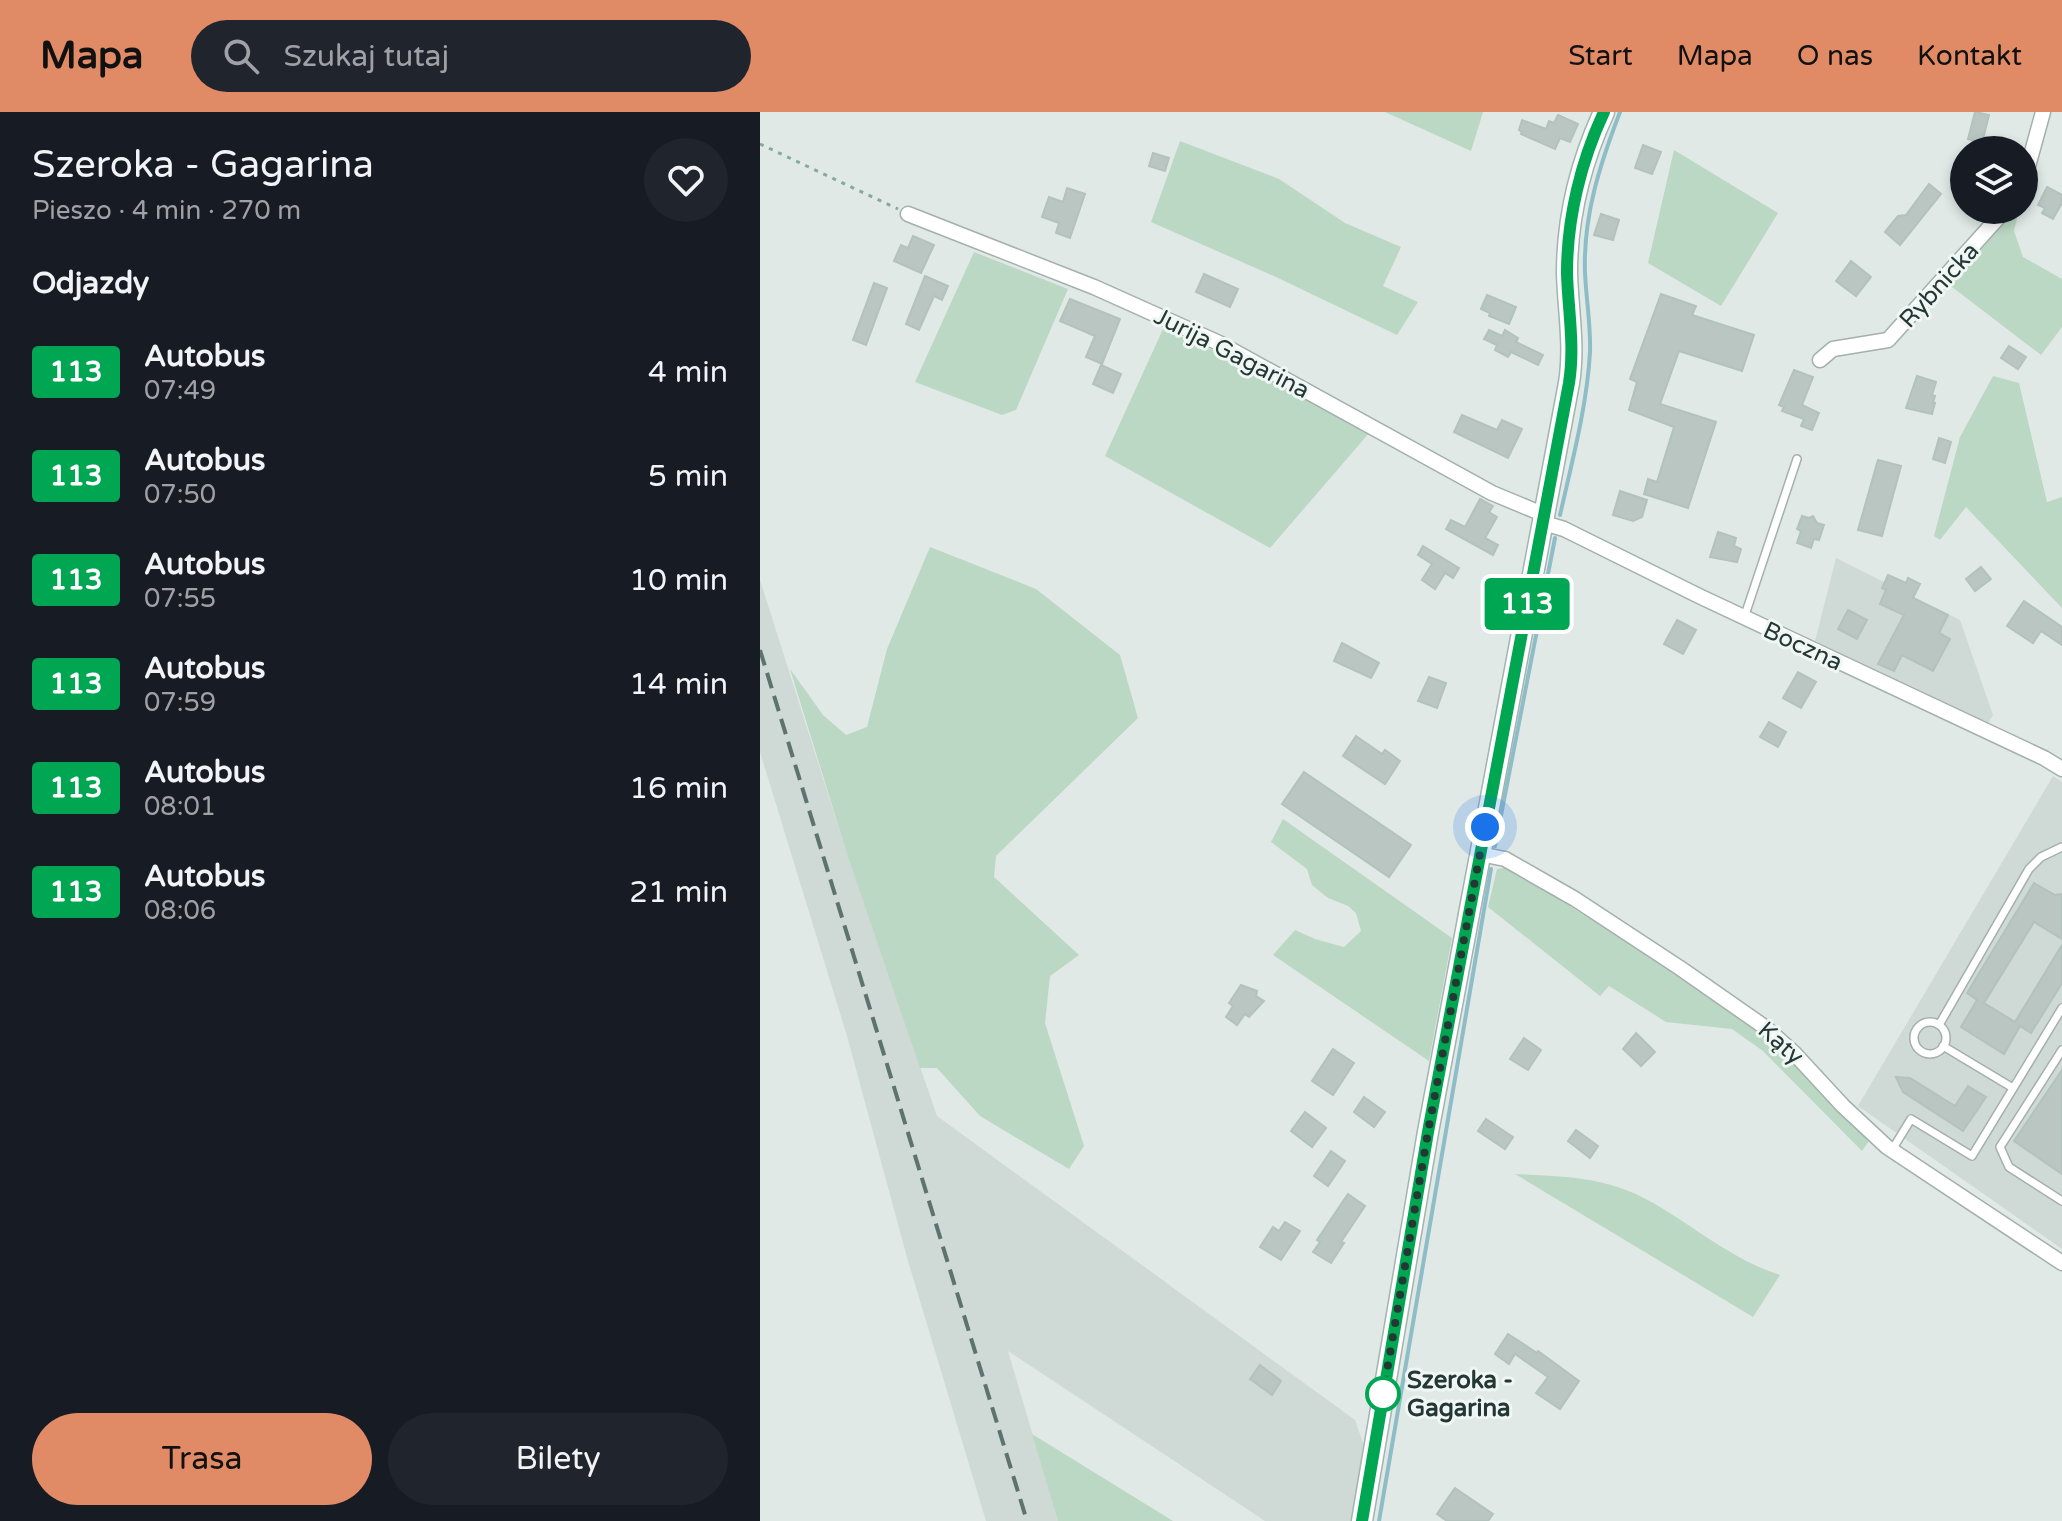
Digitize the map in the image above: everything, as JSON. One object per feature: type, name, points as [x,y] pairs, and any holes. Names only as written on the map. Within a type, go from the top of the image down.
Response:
[{"type":"street","points":[[1362,1521],[1428,1132],[1545,519],[1572,360],[1567,272],[1569,239],[1583,171],[1604,112]]},
{"type":"street","points":[[2036,136],[2043,112]]},
{"type":"street","name":"Jurija Gagarina","points":[[908,214],[1094,287],[1219,343],[1545,519]]},
{"type":"street","name":"Rybnicka","points":[[1820,360],[1833,349],[1888,340],[1992,224]]},
{"type":"street","name":"Boczna","points":[[1545,519],[1744,618],[2032,752],[2062,769]]},
{"type":"street","name":"Kąty","points":[[1480,854],[1505,859],[1575,899],[1766,1028],[1892,1150],[2062,1263]]},
{"type":"lane","points":[[1744,618],[1797,459]]},
{"type":"lane","points":[[1939,1025],[2029,869],[2041,857],[2062,847]]},
{"type":"lane","points":[[1892,1150],[1911,1119],[1972,1156],[2062,1008]]},
{"type":"lane","points":[[1924,1022],[1939,1025],[1945,1033],[1943,1046],[1928,1054],[1918,1049],[1914,1039],[1916,1029],[1924,1022]]},
{"type":"lane","points":[[1943,1046],[2013,1088]]},
{"type":"lane","points":[[2062,1050],[2000,1147],[2009,1167],[2062,1201]]},
{"type":"path","points":[[760,144],[908,214]]},
{"type":"shaded area","points":[[1836,558],[1960,620],[1993,715],[1987,725],[1815,641]]},
{"type":"shaded area","points":[[760,580],[848,857],[937,1116],[1355,1420],[1363,1443],[1362,1471],[1353,1521],[1265,1521],[1008,1351],[1058,1521],[986,1521],[908,1261],[847,1036],[760,752]]},
{"type":"shaded area","points":[[2053,776],[2062,782],[2062,1249],[1858,1106]]},
{"type":"green space","points":[[1385,112],[1483,112],[1471,151]]},
{"type":"green space","points":[[1180,141],[1279,179],[1345,223],[1401,247],[1383,286],[1418,302],[1397,335],[1151,222]]},
{"type":"green space","points":[[1674,150],[1778,213],[1721,306],[1648,263]]},
{"type":"green space","points":[[1996,224],[2016,224],[2014,231],[2023,257],[2062,279],[2062,327],[2041,355],[1947,283]]},
{"type":"green space","points":[[974,252],[1068,289],[1016,410],[1002,415],[915,382]]},
{"type":"green space","points":[[1163,329],[1215,351],[1370,432],[1270,548],[1105,456]]},
{"type":"green space","points":[[1993,376],[2019,383],[2047,502],[2062,497],[2062,608],[1966,507],[1940,540],[1934,536],[1960,437]]},
{"type":"green space","points":[[930,547],[1036,589],[1120,655],[1138,718],[996,856],[994,877],[1079,955],[1050,976],[1045,1023],[1084,1146],[1069,1169],[980,1116],[937,1068],[920,1068],[848,857],[790,669],[823,715],[846,735],[867,727],[887,649]]},
{"type":"green space","points":[[1283,819],[1452,938],[1429,1061],[1273,955],[1295,930],[1344,947],[1361,931],[1356,913],[1312,885],[1307,869],[1271,842]]},
{"type":"green space","points":[[1510,867],[1651,954],[1775,1042],[1818,1084],[1861,1133],[1871,1138],[1862,1151],[1763,1051],[1732,1029],[1666,1022],[1609,986],[1600,996],[1488,907],[1497,869]]},
{"type":"green space","points":[[1515,1174],[1576,1178],[1621,1188],[1654,1204],[1742,1259],[1780,1275],[1753,1317]]},
{"type":"green space","points":[[1032,1434],[1173,1521],[1058,1521]]},
{"type":"building","points":[[1975,112],[1989,115],[1984,136],[1969,136]]},
{"type":"building","points":[[1558,115],[1578,124],[1570,142],[1560,138],[1555,149],[1521,134],[1519,130],[1522,120],[1546,129],[1549,121],[1554,123]]},
{"type":"building","points":[[1643,145],[1661,152],[1652,174],[1635,168]]},
{"type":"building","points":[[1153,153],[1169,158],[1165,171],[1149,166]]},
{"type":"building","points":[[1929,184],[1941,194],[1900,245],[1885,232],[1898,216],[1906,215]]},
{"type":"building","points":[[2047,187],[2062,195],[2062,203],[2053,219],[2042,213],[2045,208],[2038,205]]},
{"type":"building","points":[[1067,188],[1085,194],[1070,238],[1056,233],[1059,223],[1042,217],[1049,197],[1063,202]]},
{"type":"building","points":[[1601,214],[1619,220],[1613,240],[1594,235]]},
{"type":"building","points":[[913,236],[934,245],[921,273],[894,261],[901,245],[908,248]]},
{"type":"building","points":[[1851,261],[1871,277],[1856,296],[1836,281]]},
{"type":"building","points":[[1204,274],[1238,289],[1230,307],[1196,292]]},
{"type":"building","points":[[925,276],[948,286],[942,300],[934,296],[919,330],[906,324]]},
{"type":"building","points":[[874,283],[887,288],[866,345],[853,340]]},
{"type":"building","points":[[1661,294],[1696,306],[1692,315],[1754,335],[1742,371],[1679,351],[1660,404],[1716,422],[1688,508],[1644,494],[1648,479],[1657,482],[1674,427],[1629,410],[1637,382],[1630,379]]},
{"type":"building","points":[[1487,295],[1516,307],[1509,324],[1481,309]]},
{"type":"building","points":[[1070,299],[1120,319],[1102,364],[1086,357],[1095,336],[1060,321]]},
{"type":"building","points":[[1489,330],[1502,336],[1505,330],[1518,338],[1516,342],[1543,355],[1538,365],[1511,352],[1508,357],[1495,350],[1497,345],[1484,339]]},
{"type":"building","points":[[2009,346],[2026,357],[2018,369],[2001,358]]},
{"type":"building","points":[[1101,365],[1121,374],[1113,393],[1093,384]]},
{"type":"building","points":[[1794,370],[1813,377],[1802,405],[1819,413],[1812,430],[1801,426],[1804,419],[1782,411],[1784,407],[1779,405]]},
{"type":"building","points":[[1917,376],[1936,382],[1932,414],[1906,408]]},
{"type":"building","points":[[1462,415],[1497,430],[1502,420],[1522,429],[1508,458],[1454,432]]},
{"type":"building","points":[[1939,438],[1951,442],[1945,463],[1933,459]]},
{"type":"building","points":[[1878,460],[1901,466],[1882,536],[1858,530]]},
{"type":"building","points":[[1620,491],[1647,500],[1642,517],[1633,521],[1613,515]]},
{"type":"building","points":[[1480,499],[1493,506],[1489,512],[1497,517],[1485,538],[1498,545],[1493,555],[1446,529],[1451,520],[1465,527]]},
{"type":"building","points":[[1802,516],[1813,516],[1817,523],[1824,525],[1819,540],[1814,539],[1811,548],[1797,543],[1801,531],[1797,529]]},
{"type":"building","points":[[1718,532],[1736,538],[1734,546],[1741,549],[1737,562],[1710,557]]},
{"type":"building","points":[[1423,546],[1459,568],[1453,578],[1445,573],[1435,589],[1422,580],[1432,564],[1418,555]]},
{"type":"building","points":[[1981,567],[1991,579],[1975,591],[1966,579]]},
{"type":"building","points":[[1888,575],[1906,583],[1908,578],[1920,584],[1913,598],[1948,615],[1939,633],[1950,639],[1933,671],[1902,655],[1894,671],[1878,664],[1904,615],[1880,604]]},
{"type":"building","points":[[2024,601],[2062,627],[2062,645],[2041,631],[2033,643],[2007,626]]},
{"type":"building","points":[[1848,610],[1867,620],[1857,639],[1838,629]]},
{"type":"building","points":[[1677,620],[1696,630],[1683,654],[1664,644]]},
{"type":"building","points":[[1342,643],[1379,663],[1371,678],[1334,661]]},
{"type":"building","points":[[1798,672],[1816,682],[1801,708],[1783,698]]},
{"type":"building","points":[[1429,677],[1446,683],[1437,708],[1418,701]]},
{"type":"building","points":[[1769,722],[1786,732],[1778,747],[1760,737]]},
{"type":"building","points":[[1356,736],[1382,754],[1385,750],[1400,761],[1385,784],[1343,756]]},
{"type":"building","points":[[1304,772],[1411,845],[1389,877],[1282,804]]},
{"type":"building","points":[[2034,883],[2055,895],[2062,894],[2062,939],[2034,922],[1984,1003],[2015,1022],[2062,945],[2062,983],[2031,1033],[2020,1026],[2004,1054],[1961,1027],[1977,1000],[1967,993]]},
{"type":"building","points":[[1241,985],[1257,991],[1256,996],[1264,1001],[1249,1017],[1245,1014],[1237,1025],[1226,1017],[1233,1006],[1229,1003]]},
{"type":"building","points":[[1636,1033],[1655,1052],[1641,1066],[1623,1049]]},
{"type":"building","points":[[1524,1038],[1541,1050],[1528,1070],[1510,1059]]},
{"type":"building","points":[[1333,1049],[1354,1063],[1333,1095],[1312,1081]]},
{"type":"building","points":[[2062,1070],[2062,1174],[2014,1141]]},
{"type":"building","points":[[1896,1077],[1910,1078],[1955,1106],[1968,1086],[1986,1097],[1963,1131],[1903,1092]]},
{"type":"building","points":[[1364,1097],[1385,1112],[1374,1127],[1354,1112]]},
{"type":"building","points":[[1305,1112],[1326,1128],[1312,1147],[1291,1131]]},
{"type":"building","points":[[1486,1119],[1513,1137],[1505,1149],[1478,1131]]},
{"type":"building","points":[[1576,1130],[1598,1146],[1590,1158],[1568,1141]]},
{"type":"building","points":[[1331,1151],[1345,1161],[1328,1186],[1314,1176]]},
{"type":"building","points":[[1348,1194],[1365,1206],[1331,1263],[1313,1252],[1320,1242],[1317,1240]]},
{"type":"building","points":[[1285,1222],[1300,1231],[1281,1260],[1260,1247],[1273,1227],[1279,1231]]},
{"type":"building","points":[[1508,1334],[1579,1381],[1560,1409],[1536,1393],[1548,1377],[1515,1354],[1509,1364],[1495,1354]]},
{"type":"building","points":[[1260,1365],[1281,1381],[1272,1395],[1250,1379]]},
{"type":"building","points":[[1455,1488],[1493,1514],[1488,1521],[1447,1521],[1437,1514]]},
{"type":"waterway","points":[[1560,515],[1586,393],[1590,332],[1585,251],[1590,210],[1620,112]]},
{"type":"waterway","points":[[1495,846],[1555,538]]},
{"type":"waterway","points":[[1379,1521],[1491,869]]},
{"type":"railway","points":[[760,650],[1027,1521]]},
{"type":"bus line","name":"113","points":[[1362,1521],[1428,1132],[1569,383],[1573,338],[1568,301],[1569,239],[1583,171],[1604,112]]},
{"type":"place","name":"Szeroka - Gagarina","points":[[1383,1394]]},
{"type":"route","points":[[1383,1394],[1485,827]]}]
